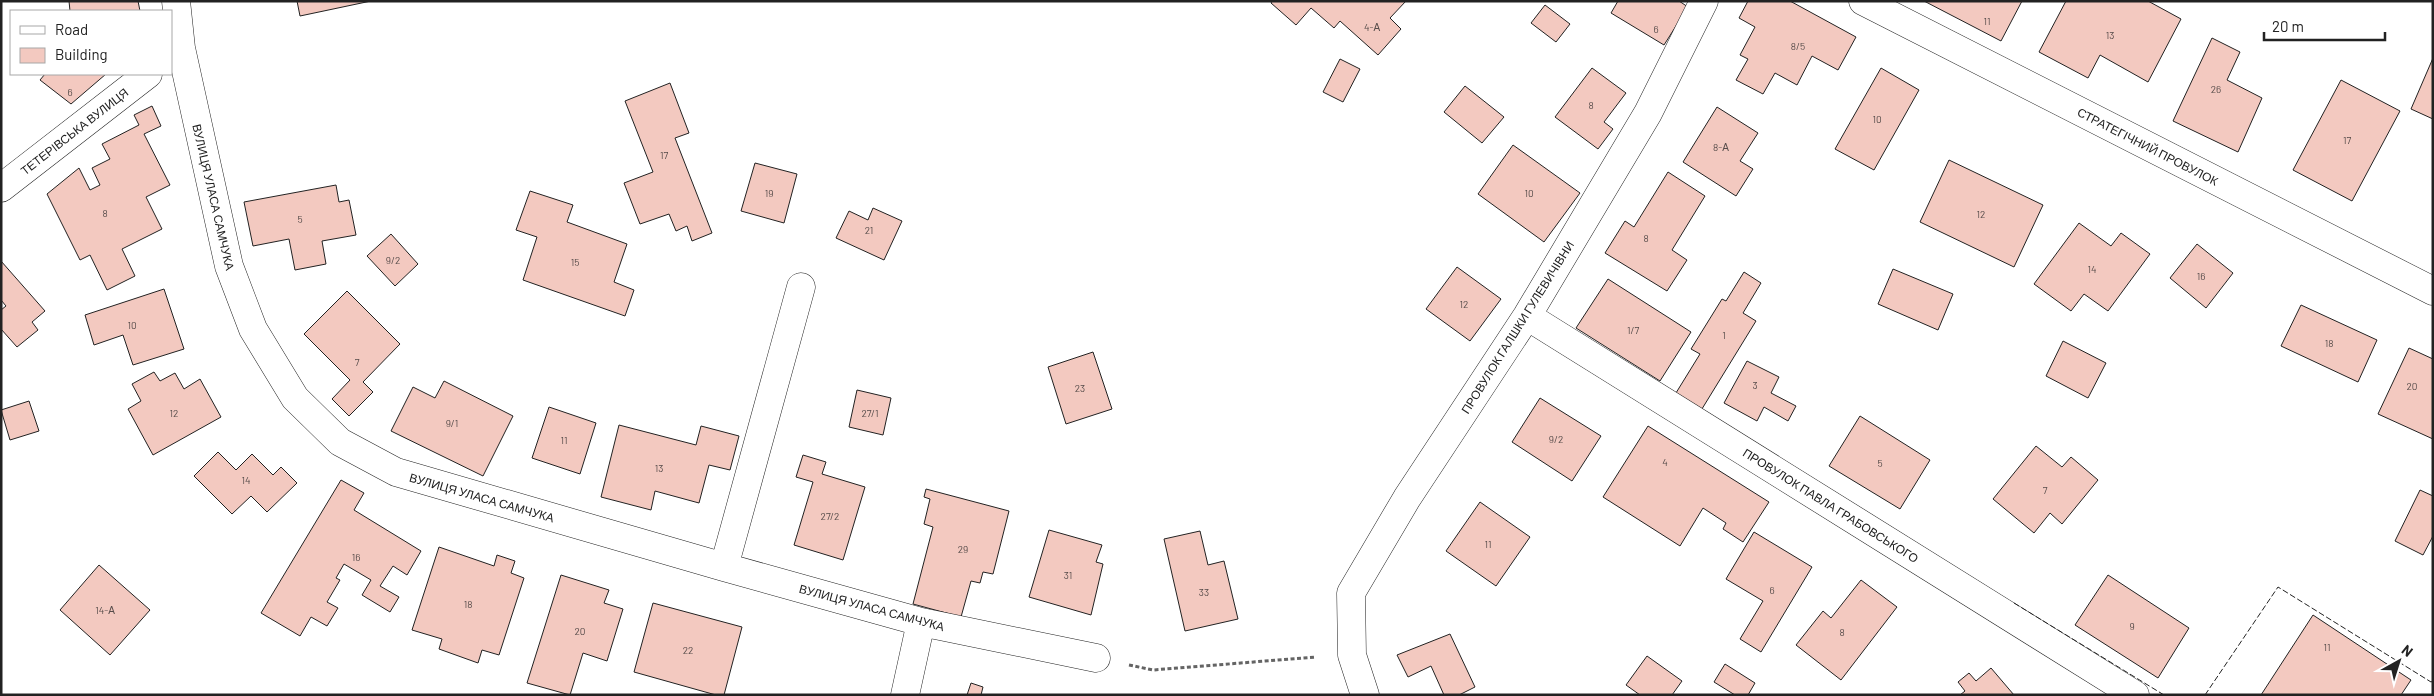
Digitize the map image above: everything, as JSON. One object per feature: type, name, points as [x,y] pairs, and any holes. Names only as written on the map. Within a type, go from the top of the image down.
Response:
[{"type":"street","name":"ВУЛИЦЯ УЛАСА САМЧУКА","points":[[176,1],[176,52],[229,266],[253,329],[296,398],[340,442],[396,472],[724,567],[921,622],[1096,658]]},
{"type":"street","name":"ПРОВУЛОК ГАЛШКИ ГУЛЕВИЧІВНИ","points":[[1352,654],[1351,592],[1407,498],[1527,316],[1648,113],[1704,1]]},
{"type":"street","name":"СТРАТЕГІЧНИЙ ПРОВУЛОК","points":[[1863,1],[2433,290]]},
{"type":"street","name":"ТЕТЕРІВСЬКА ВУЛИЦЯ","points":[[1,188],[147,75]]},
{"type":"street","points":[[724,567],[801,287]]},
{"type":"street","name":"ПРОВУЛОК ПАВЛА ГРАБОВСЬКОГО","points":[[1527,316],[2135,695]]},
{"type":"street","points":[[905,695],[921,622]]},
{"type":"street","points":[[1352,654],[1365,695]]},
{"type":"path","points":[[1096,658],[1153,670],[1352,654]]},
{"type":"building","points":[[69,1],[138,1],[140,10],[70,10]]},
{"type":"building","points":[[297,1],[371,1],[300,16]]},
{"type":"building","points":[[1272,1],[1406,1],[1390,18],[1401,29],[1378,55],[1340,21],[1334,28],[1311,8],[1296,25],[1271,3]]},
{"type":"building","points":[[1618,1],[1679,1],[1688,7],[1664,45],[1611,13]]},
{"type":"building","points":[[1748,1],[1790,1],[1856,37],[1838,70],[1812,56],[1797,85],[1775,73],[1763,94],[1736,80],[1748,59],[1740,55],[1755,27],[1739,18]]},
{"type":"building","points":[[1924,1],[2022,1],[2001,41]]},
{"type":"building","points":[[2066,1],[2148,1],[2181,19],[2148,82],[2100,55],[2088,78],[2039,52]]},
{"type":"building","points":[[1545,5],[1570,24],[1556,42],[1531,23]]},
{"type":"building","points":[[2212,38],[2240,52],[2227,80],[2262,98],[2238,152],[2173,121]]},
{"type":"building","points":[[2433,58],[2433,119],[2411,109]]},
{"type":"building","points":[[1340,59],[1360,69],[1343,102],[1323,92]]},
{"type":"building","points":[[1592,68],[1626,93],[1604,122],[1613,129],[1598,149],[1555,117]]},
{"type":"building","points":[[1881,68],[1919,90],[1874,170],[1835,149]]},
{"type":"building","points":[[44,75],[105,75],[71,104],[40,80]]},
{"type":"building","points":[[2341,80],[2400,111],[2352,201],[2293,170]]},
{"type":"building","points":[[670,83],[689,133],[675,138],[712,233],[692,241],[687,226],[676,231],[669,214],[640,224],[624,183],[653,172],[625,101]]},
{"type":"building","points":[[1465,86],[1504,117],[1482,143],[1444,112]]},
{"type":"building","points":[[152,106],[161,126],[144,134],[170,185],[146,197],[162,229],[122,249],[135,276],[107,290],[90,255],[80,260],[47,194],[79,168],[90,190],[100,185],[92,168],[110,159],[102,144],[139,125],[134,115]]},
{"type":"building","points":[[1717,107],[1758,133],[1740,161],[1753,169],[1736,196],[1683,162]]},
{"type":"building","points":[[1513,145],[1580,193],[1544,242],[1478,194]]},
{"type":"building","points":[[1949,160],[2043,205],[2014,267],[1920,222]]},
{"type":"building","points":[[755,163],[797,174],[784,223],[741,211]]},
{"type":"building","points":[[1668,172],[1705,196],[1672,250],[1687,260],[1667,291],[1605,253],[1625,221],[1634,227]]},
{"type":"building","points":[[336,185],[339,202],[349,200],[356,235],[322,241],[326,264],[295,270],[289,239],[253,246],[244,202]]},
{"type":"building","points":[[530,191],[573,205],[567,222],[627,244],[614,282],[634,290],[625,316],[523,280],[537,237],[516,230]]},
{"type":"building","points":[[873,208],[902,221],[884,260],[836,238],[849,211],[868,220]]},
{"type":"building","points":[[2079,223],[2111,246],[2121,233],[2150,254],[2108,311],[2084,294],[2071,311],[2034,284]]},
{"type":"building","points":[[391,234],[418,264],[395,286],[367,256]]},
{"type":"building","points":[[2197,244],[2233,273],[2206,308],[2170,278]]},
{"type":"building","points":[[1,261],[45,311],[32,322],[38,330],[17,347],[1,329],[1,310],[6,306],[1,300]]},
{"type":"building","points":[[1457,267],[1501,299],[1470,341],[1426,309]]},
{"type":"building","points":[[1893,269],[1953,294],[1938,330],[1878,304]]},
{"type":"building","points":[[1744,272],[1761,283],[1743,313],[1756,321],[1697,417],[1671,401],[1700,354],[1691,349],[1722,299],[1726,301]]},
{"type":"building","points":[[1608,279],[1691,332],[1660,381],[1576,328]]},
{"type":"building","points":[[164,289],[184,349],[133,365],[123,335],[94,345],[85,315]]},
{"type":"building","points":[[347,291],[400,344],[363,382],[373,392],[349,416],[332,399],[350,380],[304,334]]},
{"type":"building","points":[[2301,305],[2377,340],[2358,382],[2281,346]]},
{"type":"building","points":[[2063,341],[2106,363],[2088,398],[2046,376]]},
{"type":"building","points":[[2409,348],[2433,359],[2433,439],[2378,414]]},
{"type":"building","points":[[1093,352],[1112,409],[1066,424],[1048,367]]},
{"type":"building","points":[[1747,361],[1779,377],[1771,393],[1796,406],[1788,421],[1764,407],[1757,421],[1724,403]]},
{"type":"building","points":[[154,372],[160,381],[175,373],[184,389],[200,379],[221,417],[153,455],[128,409],[141,401],[132,384]]},
{"type":"building","points":[[444,381],[513,416],[483,476],[391,431],[413,387],[435,398]]},
{"type":"building","points":[[857,390],[891,398],[883,435],[849,427]]},
{"type":"building","points":[[1540,398],[1601,436],[1572,481],[1512,442]]},
{"type":"building","points":[[29,401],[39,431],[10,440],[1,410]]},
{"type":"building","points":[[549,407],[596,423],[580,474],[532,458]]},
{"type":"building","points":[[1860,416],[1930,460],[1900,509],[1829,466]]},
{"type":"building","points":[[619,425],[696,445],[701,426],[739,436],[730,470],[709,465],[699,503],[655,491],[651,510],[601,497]]},
{"type":"building","points":[[1648,426],[1769,502],[1743,542],[1723,529],[1726,523],[1703,508],[1680,546],[1603,497]]},
{"type":"building","points":[[2036,446],[2062,467],[2071,457],[2098,480],[2062,524],[2050,513],[2034,533],[1993,499]]},
{"type":"building","points":[[218,452],[236,470],[252,454],[273,475],[281,467],[297,483],[267,512],[251,496],[232,514],[194,476]]},
{"type":"building","points":[[803,455],[826,462],[822,474],[865,487],[843,560],[794,545],[813,482],[796,477]]},
{"type":"building","points":[[341,480],[364,493],[354,510],[421,551],[407,575],[393,566],[380,586],[399,597],[390,612],[362,595],[371,580],[344,564],[336,578],[340,580],[327,602],[338,608],[327,626],[311,617],[300,636],[261,613]]},
{"type":"building","points":[[926,489],[1009,511],[993,574],[983,572],[980,583],[971,581],[961,617],[913,604],[933,527],[924,524],[930,499],[924,497]]},
{"type":"building","points":[[2420,490],[2433,496],[2433,536],[2423,555],[2395,541]]},
{"type":"building","points":[[1480,502],[1530,537],[1496,586],[1446,551]]},
{"type":"building","points":[[1049,530],[1102,545],[1096,562],[1103,564],[1091,615],[1029,597]]},
{"type":"building","points":[[1200,531],[1208,565],[1224,561],[1238,619],[1185,631],[1164,539]]},
{"type":"building","points":[[1754,532],[1812,567],[1761,652],[1740,639],[1763,601],[1726,579]]},
{"type":"building","points":[[439,547],[494,566],[497,555],[515,561],[511,573],[524,578],[499,655],[482,650],[478,663],[439,649],[442,639],[412,630]]},
{"type":"building","points":[[99,565],[150,610],[110,655],[60,610]]},
{"type":"building","points":[[561,575],[609,590],[604,603],[623,609],[607,661],[583,653],[570,695],[527,683]]},
{"type":"building","points":[[2108,575],[2189,628],[2158,678],[2075,625]]},
{"type":"building","points":[[1861,580],[1897,607],[1841,680],[1796,645],[1823,611],[1831,618]]},
{"type":"building","points":[[653,603],[742,627],[724,695],[716,695],[634,672]]},
{"type":"building","points":[[2313,615],[2411,680],[2401,695],[2261,695]]},
{"type":"building","points":[[1450,634],[1475,687],[1459,695],[1444,695],[1431,666],[1408,677],[1397,655]]},
{"type":"building","points":[[1647,656],[1682,681],[1672,695],[1640,695],[1626,685]]},
{"type":"building","points":[[1725,664],[1755,683],[1748,695],[1735,695],[1714,682]]},
{"type":"building","points":[[1991,668],[2014,695],[1960,695],[1965,691],[1958,682],[1969,673],[1976,681]]},
{"type":"building","points":[[971,683],[983,687],[981,695],[967,695]]},
{"type":"fence","points":[[2205,695],[2278,587],[2431,682],[2433,681]]},
{"type":"fence","points":[[2014,603],[2164,695]]}]
